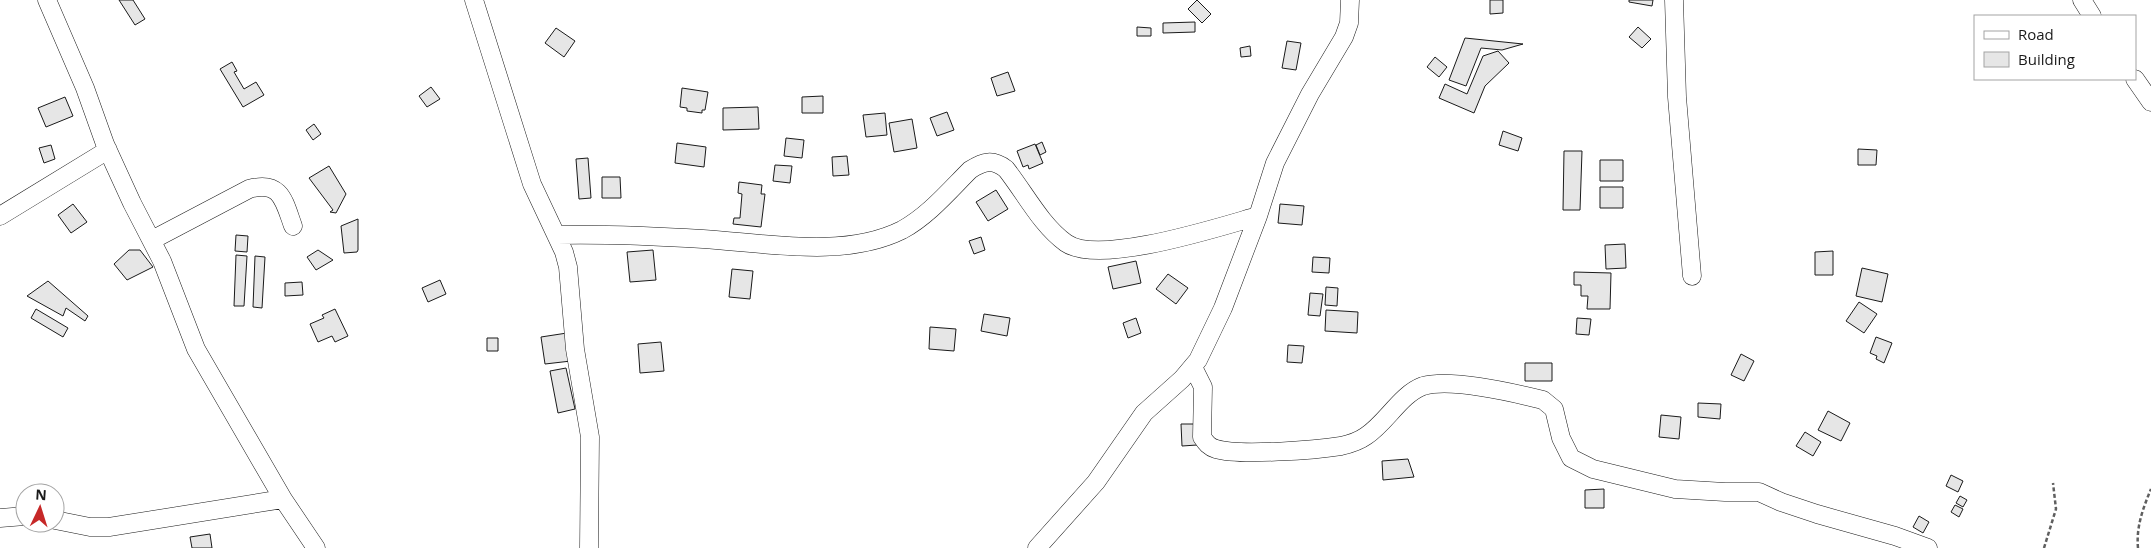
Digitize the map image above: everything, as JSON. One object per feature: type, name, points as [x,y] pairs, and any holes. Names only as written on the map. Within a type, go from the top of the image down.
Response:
[{"type":"street","points":[[47,0],[85,88],[108,150],[132,203],[152,240],[196,349],[283,499],[316,548]]},
{"type":"street","points":[[474,0],[532,184],[564,252],[568,267],[575,349],[588,421],[591,456],[589,548]]},
{"type":"street","points":[[1037,548],[1096,482],[1144,413],[1193,367],[1213,331],[1286,139],[1310,94],[1344,38],[1349,23],[1350,0]]},
{"type":"street","points":[[1674,0],[1677,97],[1692,276]]},
{"type":"street","points":[[2082,0],[2091,15]]},
{"type":"street","points":[[2136,80],[2151,102]]},
{"type":"street","points":[[0,216],[108,150]]},
{"type":"street","points":[[556,235],[640,236],[810,246],[850,246],[900,230],[913,223],[970,170],[980,163],[989,161],[998,162],[1006,169],[1052,231],[1075,248],[1102,250],[1129,247],[1191,234],[1258,216]]},
{"type":"street","points":[[152,240],[249,189],[261,186],[274,189],[281,194],[293,226]]},
{"type":"street","points":[[1193,367],[1203,387],[1202,437],[1210,447],[1224,451],[1271,452],[1342,446],[1361,439],[1373,431],[1409,394],[1422,386],[1456,384],[1543,400],[1554,410],[1561,438],[1571,458],[1593,469],[1675,489],[1759,492],[1781,502],[1826,517],[1895,536],[1928,548]]},
{"type":"street","points":[[65,522],[90,527],[109,527],[283,499]]},
{"type":"street","points":[[0,518],[15,517]]},
{"type":"path","points":[[2044,548],[2056,509],[2052,483]]},
{"type":"path","points":[[2138,548],[2137,537],[2142,508],[2151,489]]},
{"type":"building","points":[[119,0],[133,0],[145,19],[135,25]]},
{"type":"building","points":[[1197,0],[1211,14],[1202,23],[1188,9]]},
{"type":"building","points":[[1490,0],[1503,0],[1503,13],[1490,14]]},
{"type":"building","points":[[1629,0],[1653,0],[1652,6],[1629,2]]},
{"type":"building","points":[[1195,22],[1195,32],[1163,33],[1163,23]]},
{"type":"building","points":[[1137,27],[1151,28],[1151,36],[1137,36]]},
{"type":"building","points":[[1638,27],[1651,39],[1642,48],[1629,37]]},
{"type":"building","points":[[556,28],[575,41],[564,57],[545,43]]},
{"type":"building","points":[[1465,38],[1523,44],[1502,50],[1481,48],[1466,86],[1449,80]]},
{"type":"building","points":[[1287,41],[1301,43],[1296,70],[1282,68]]},
{"type":"building","points":[[1250,46],[1251,56],[1241,57],[1240,48]]},
{"type":"building","points":[[1498,51],[1509,63],[1485,86],[1474,113],[1439,98],[1445,84],[1467,94],[1483,56]]},
{"type":"building","points":[[1435,57],[1447,67],[1439,77],[1427,67]]},
{"type":"building","points":[[232,62],[237,71],[234,72],[244,89],[256,82],[264,95],[243,107],[220,69]]},
{"type":"building","points":[[1008,72],[1015,91],[997,96],[991,78]]},
{"type":"building","points":[[431,87],[440,99],[427,107],[419,96]]},
{"type":"building","points":[[682,88],[708,92],[705,110],[702,110],[702,113],[687,111],[687,108],[680,107]]},
{"type":"building","points":[[823,96],[823,113],[802,113],[802,97]]},
{"type":"building","points":[[65,97],[73,116],[46,127],[38,108]]},
{"type":"building","points":[[758,107],[759,129],[723,130],[723,108]]},
{"type":"building","points":[[947,112],[954,130],[937,136],[930,118]]},
{"type":"building","points":[[885,113],[887,135],[866,137],[863,115]]},
{"type":"building","points":[[912,119],[917,148],[894,152],[889,123]]},
{"type":"building","points":[[314,124],[321,134],[313,140],[306,130]]},
{"type":"building","points":[[1503,131],[1522,138],[1518,151],[1499,145]]},
{"type":"building","points":[[786,138],[804,140],[802,158],[784,156]]},
{"type":"building","points":[[1042,142],[1046,152],[1040,155],[1036,145]]},
{"type":"building","points":[[677,143],[706,147],[704,167],[675,163]]},
{"type":"building","points":[[1035,144],[1043,163],[1029,169],[1028,165],[1023,167],[1017,151]]},
{"type":"building","points":[[51,145],[55,159],[44,163],[39,148]]},
{"type":"building","points":[[1858,149],[1877,150],[1876,165],[1858,165]]},
{"type":"building","points":[[1564,151],[1582,151],[1580,210],[1563,210]]},
{"type":"building","points":[[847,156],[849,175],[833,176],[832,157]]},
{"type":"building","points":[[588,158],[591,198],[579,199],[576,159]]},
{"type":"building","points":[[1600,160],[1623,160],[1623,181],[1600,181]]},
{"type":"building","points":[[775,165],[792,166],[790,183],[773,181]]},
{"type":"building","points":[[329,166],[346,194],[336,213],[330,212],[333,210],[309,178]]},
{"type":"building","points":[[602,177],[620,177],[621,198],[602,198]]},
{"type":"building","points":[[739,182],[762,185],[761,194],[765,194],[761,227],[733,224],[734,218],[740,218],[742,194],[738,193]]},
{"type":"building","points":[[1600,187],[1623,187],[1623,208],[1600,208]]},
{"type":"building","points":[[996,190],[1008,209],[988,221],[976,202]]},
{"type":"building","points":[[73,204],[87,222],[71,233],[58,215]]},
{"type":"building","points":[[1280,204],[1304,206],[1302,225],[1278,223]]},
{"type":"building","points":[[358,219],[358,250],[357,252],[344,253],[341,226]]},
{"type":"building","points":[[236,235],[248,236],[247,252],[235,251]]},
{"type":"building","points":[[981,237],[985,250],[974,254],[969,241]]},
{"type":"building","points":[[1625,244],[1626,268],[1606,269],[1605,245]]},
{"type":"building","points":[[129,250],[140,250],[153,267],[127,280],[114,264]]},
{"type":"building","points":[[318,250],[333,260],[316,270],[307,257]]},
{"type":"building","points":[[653,250],[656,280],[630,282],[627,252]]},
{"type":"building","points":[[1833,251],[1833,275],[1815,275],[1815,252]]},
{"type":"building","points":[[236,255],[247,256],[244,306],[234,306]]},
{"type":"building","points":[[255,256],[265,257],[262,308],[253,307]]},
{"type":"building","points":[[1313,257],[1330,258],[1329,273],[1312,272]]},
{"type":"building","points":[[1136,261],[1141,283],[1113,289],[1108,267]]},
{"type":"building","points":[[1862,268],[1888,274],[1882,302],[1856,296]]},
{"type":"building","points":[[732,269],[753,271],[750,299],[729,297]]},
{"type":"building","points":[[1574,272],[1611,273],[1610,309],[1587,309],[1588,296],[1581,296],[1581,285],[1574,285]]},
{"type":"building","points":[[1168,274],[1188,288],[1176,304],[1156,289]]},
{"type":"building","points":[[440,280],[446,294],[428,302],[422,288]]},
{"type":"building","points":[[48,281],[88,316],[85,321],[66,308],[63,316],[27,296]]},
{"type":"building","points":[[302,282],[303,295],[285,296],[285,283]]},
{"type":"building","points":[[1326,287],[1338,288],[1337,306],[1325,305]]},
{"type":"building","points":[[1310,293],[1323,294],[1320,316],[1308,315]]},
{"type":"building","points":[[1859,302],[1877,314],[1864,333],[1846,321]]},
{"type":"building","points":[[36,309],[68,328],[63,337],[31,318]]},
{"type":"building","points":[[335,309],[348,336],[335,342],[332,336],[318,342],[310,324],[324,318],[322,315]]},
{"type":"building","points":[[1326,310],[1358,312],[1357,333],[1325,331]]},
{"type":"building","points":[[984,314],[1010,318],[1007,336],[981,331]]},
{"type":"building","points":[[1136,318],[1141,333],[1128,338],[1123,323]]},
{"type":"building","points":[[1577,318],[1591,319],[1589,335],[1576,334]]},
{"type":"building","points":[[930,327],[956,329],[954,351],[929,349]]},
{"type":"building","points":[[567,333],[571,361],[545,364],[541,337]]},
{"type":"building","points":[[1876,337],[1892,343],[1884,363],[1876,359],[1877,356],[1870,353]]},
{"type":"building","points":[[487,338],[498,338],[498,351],[487,351]]},
{"type":"building","points":[[661,342],[664,371],[640,373],[638,344]]},
{"type":"building","points":[[1288,345],[1304,346],[1302,363],[1287,362]]},
{"type":"building","points":[[1741,354],[1754,361],[1744,381],[1731,375]]},
{"type":"building","points":[[1525,363],[1552,363],[1552,381],[1525,381]]},
{"type":"building","points":[[566,368],[575,409],[558,413],[550,371]]},
{"type":"building","points":[[1698,403],[1721,404],[1720,419],[1698,417]]},
{"type":"building","points":[[1828,411],[1850,423],[1841,441],[1818,430]]},
{"type":"building","points":[[1661,415],[1681,417],[1679,439],[1659,437]]},
{"type":"building","points":[[1181,424],[1196,424],[1197,445],[1182,446]]},
{"type":"building","points":[[1805,432],[1821,442],[1813,456],[1796,446]]},
{"type":"building","points":[[1408,459],[1414,477],[1383,480],[1382,461]]},
{"type":"building","points":[[1951,475],[1963,481],[1958,492],[1946,486]]},
{"type":"building","points":[[1604,489],[1604,508],[1585,508],[1585,490]]},
{"type":"building","points":[[1960,496],[1967,500],[1963,507],[1956,503]]},
{"type":"building","points":[[1955,505],[1963,509],[1959,517],[1951,512]]},
{"type":"building","points":[[1919,516],[1929,522],[1923,533],[1913,527]]},
{"type":"building","points":[[210,534],[212,548],[192,548],[190,537]]}]
